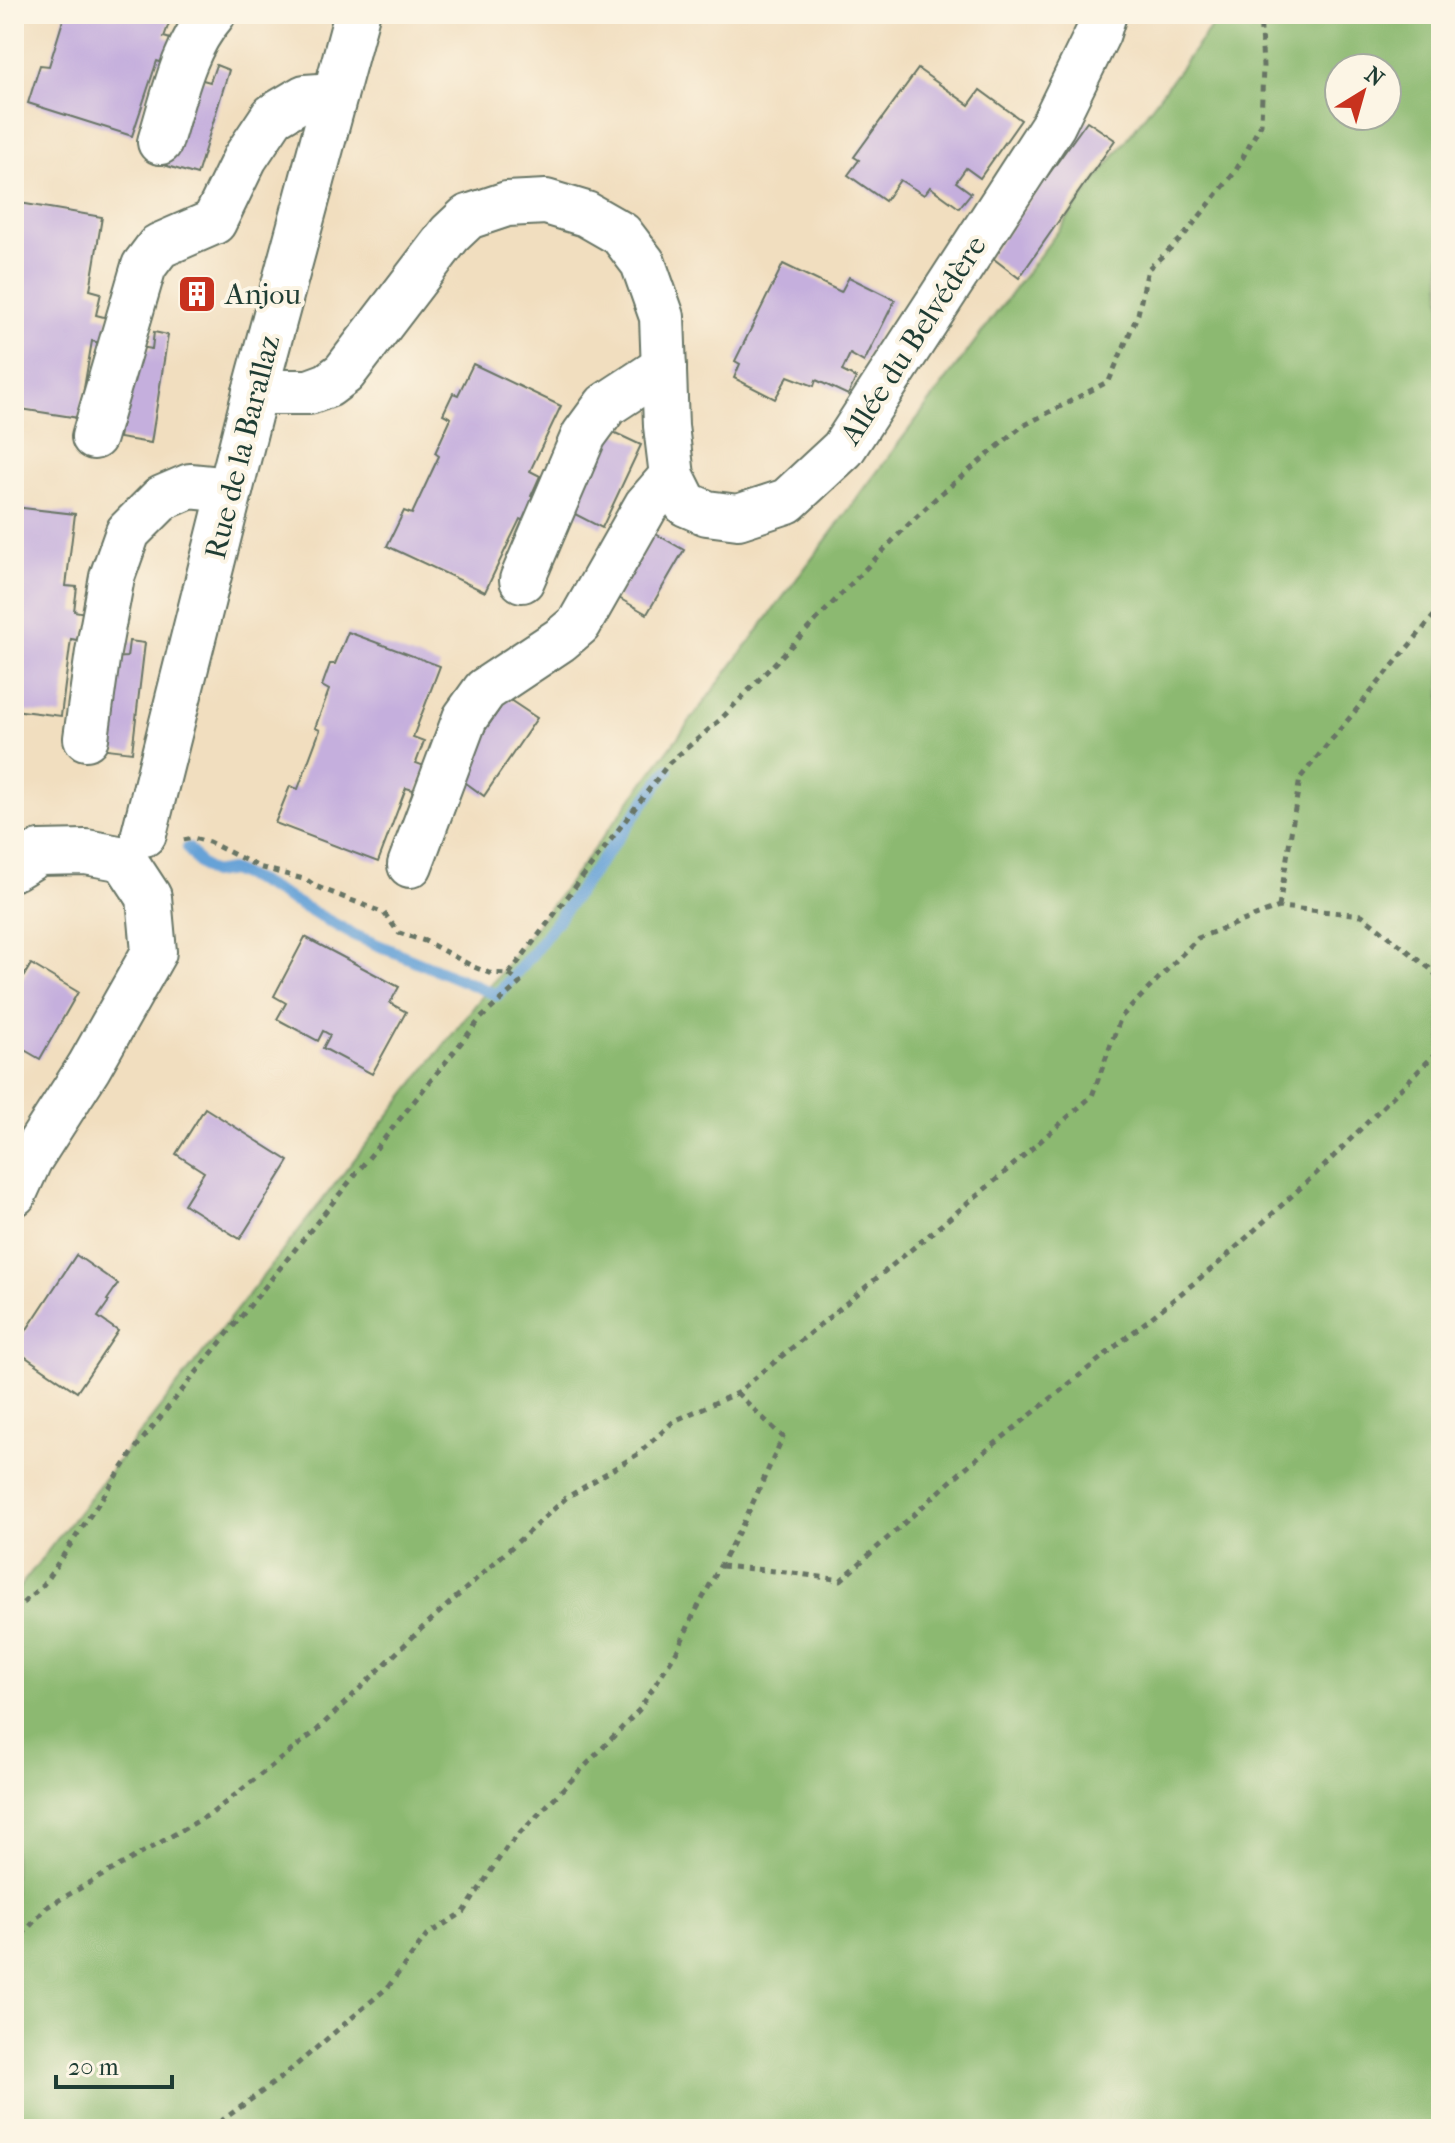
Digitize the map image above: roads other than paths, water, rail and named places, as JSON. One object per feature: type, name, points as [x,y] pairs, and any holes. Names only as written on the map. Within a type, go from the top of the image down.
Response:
[{"type":"street","points":[[160,142],[184,65],[205,23],[213,14]]},
{"type":"street","name":"Rue de la Barallaz","points":[[161,840],[230,490],[357,14]]},
{"type":"street","name":"Allée du Belvédère","points":[[255,392],[309,392],[328,385],[344,373],[450,234],[468,217],[507,204],[546,202],[586,214],[621,234],[643,263],[662,317],[666,426],[672,476],[686,504],[707,513],[738,517],[787,501],[843,449],[1053,125],[1098,33],[1104,14]]},
{"type":"street","points":[[94,437],[144,266],[159,246],[214,222],[245,158],[273,116],[305,97],[335,95]]},
{"type":"street","points":[[522,580],[584,435],[606,405],[664,367]]},
{"type":"street","points":[[410,865],[465,718],[485,690],[579,624],[646,506],[672,476]]},
{"type":"street","points":[[86,738],[112,577],[128,532],[162,498],[190,486],[230,490]]},
{"type":"street","points":[[14,868],[39,853],[86,852],[124,859],[149,897],[154,952],[89,1067],[30,1159],[14,1194]]},
{"type":"waterway","points":[[188,848],[199,863],[212,873],[231,870],[259,882],[354,935],[497,995],[533,953],[668,770]]},
{"type":"place","name":"Anjou","points":[[197,294]]}]
